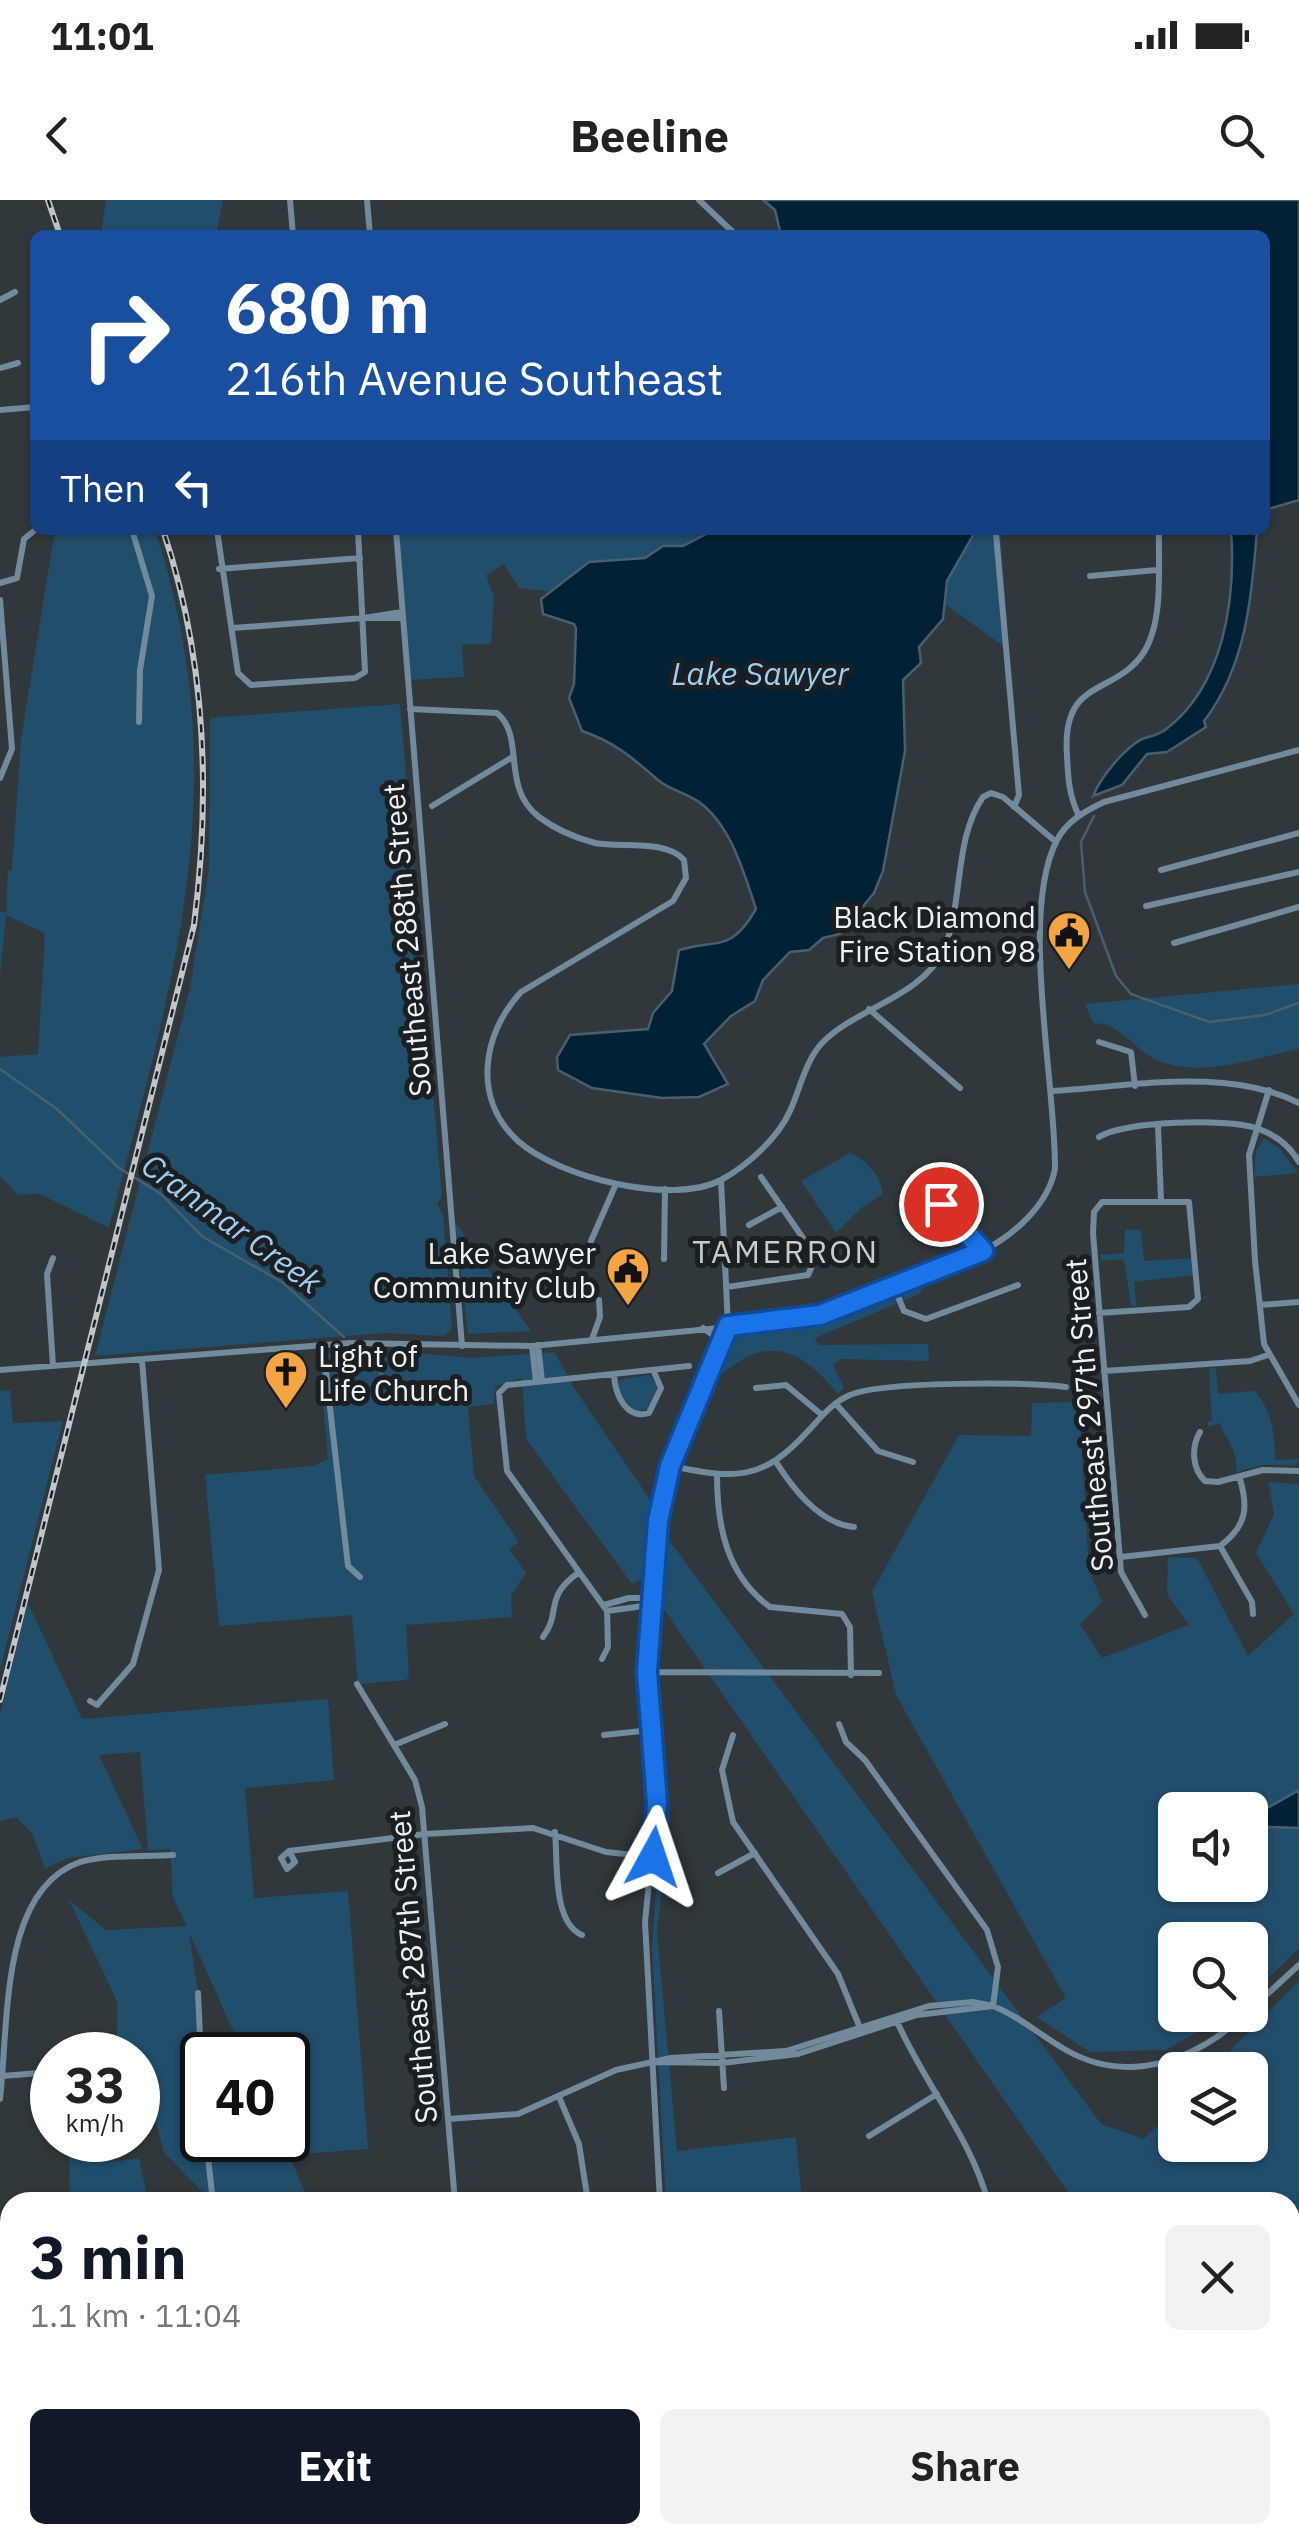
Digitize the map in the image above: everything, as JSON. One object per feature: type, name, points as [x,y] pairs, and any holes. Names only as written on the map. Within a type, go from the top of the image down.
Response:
[{"type":"street","points":[[290,200],[293,230]]},
{"type":"street","points":[[367,200],[370,230]]},
{"type":"street","points":[[699,200],[731,230]]},
{"type":"street","points":[[0,300],[15,292]]},
{"type":"street","points":[[0,368],[18,363]]},
{"type":"street","points":[[0,410],[30,407]]},
{"type":"street","points":[[0,583],[17,578],[24,539],[30,534]]},
{"type":"street","points":[[134,535],[152,596],[140,670],[138,722]]},
{"type":"street","points":[[217,535],[220,569],[243,681],[251,686],[356,678],[365,672],[358,535]]},
{"type":"street","name":"Southeast 288th Street","points":[[396,535],[462,1346]]},
{"type":"street","points":[[996,535],[1018,795],[1014,806]]},
{"type":"street","points":[[1078,816],[1070,793],[1066,734],[1070,716],[1083,698],[1140,658],[1151,636],[1159,535]]},
{"type":"street","points":[[220,569],[360,558]]},
{"type":"street","points":[[1090,576],[1158,570]]},
{"type":"street","points":[[0,600],[12,749],[0,778]]},
{"type":"street","points":[[233,628],[403,615]]},
{"type":"street","points":[[410,710],[479,710],[504,719],[510,732],[511,758],[521,795],[531,810],[558,829],[592,842],[676,852],[686,870],[682,888],[662,908],[557,968],[508,1006],[488,1047],[490,1093],[504,1124],[522,1144],[574,1170],[616,1184],[666,1190],[721,1180],[781,1128],[818,1047],[923,977],[942,953],[979,803],[994,793],[1056,842]]},
{"type":"street","points":[[0,1370],[378,1342],[535,1345],[807,1319],[983,1251],[1009,1236],[1046,1194],[1054,1168],[1043,913],[1056,842],[1078,816],[1112,800],[1299,750]]},
{"type":"street","points":[[432,806],[511,758]]},
{"type":"street","points":[[1161,870],[1299,832]]},
{"type":"street","points":[[1146,906],[1299,872]]},
{"type":"street","points":[[1174,943],[1299,907]]},
{"type":"street","points":[[869,1010],[960,1088]]},
{"type":"street","points":[[1098,1042],[1131,1052],[1134,1086]]},
{"type":"street","points":[[1052,1091],[1223,1082],[1269,1090],[1299,1103]]},
{"type":"street","points":[[1269,1090],[1248,1155],[1260,1305],[1268,1354],[1299,1404]]},
{"type":"street","points":[[1098,1137],[1112,1129],[1158,1126],[1224,1124],[1257,1128],[1280,1141],[1299,1162]]},
{"type":"street","points":[[1099,1312],[1189,1307],[1196,1303],[1200,1292],[1189,1202],[1162,1200],[1158,1126]]},
{"type":"street","points":[[727,1287],[808,1275],[816,1264],[816,1257],[761,1176]]},
{"type":"street","points":[[660,2192],[645,1922],[657,1803],[647,1672],[651,1601],[658,1521],[670,1466],[728,1326],[721,1180]]},
{"type":"street","points":[[920,1180],[983,1251]]},
{"type":"street","points":[[591,1241],[616,1184]]},
{"type":"street","points":[[664,1260],[666,1190]]},
{"type":"street","name":"Southeast 297th Street","points":[[1145,1615],[1124,1582],[1093,1225],[1096,1207],[1107,1202],[1162,1200]]},
{"type":"street","points":[[748,1225],[782,1207]]},
{"type":"street","points":[[53,1258],[47,1274],[53,1366]]},
{"type":"street","points":[[894,1287],[909,1316],[932,1317],[1018,1285]]},
{"type":"street","points":[[592,1339],[600,1317],[599,1300]]},
{"type":"street","points":[[1260,1305],[1299,1302]]},
{"type":"street","points":[[702,1328],[717,1340],[718,1355]]},
{"type":"street","points":[[535,1345],[539,1382]]},
{"type":"street","points":[[323,1346],[348,1566],[360,1577]]},
{"type":"street","points":[[1104,1371],[1250,1361],[1268,1354]]},
{"type":"street","points":[[90,1701],[97,1705],[105,1700],[133,1664],[158,1570],[142,1360]]},
{"type":"street","points":[[602,1659],[608,1647],[606,1608],[504,1463],[500,1390],[539,1382],[689,1366]]},
{"type":"street","points":[[614,1375],[616,1392],[630,1412],[640,1415],[649,1413],[660,1388],[654,1372]]},
{"type":"street","points":[[756,1388],[773,1382],[786,1384],[822,1415]]},
{"type":"street","points":[[670,1466],[740,1476],[776,1462],[822,1415],[850,1395],[895,1386],[1066,1387]]},
{"type":"street","points":[[836,1404],[869,1445],[913,1462]]},
{"type":"street","points":[[1200,1432],[1194,1446],[1196,1468],[1202,1479],[1213,1483],[1271,1469],[1299,1471]]},
{"type":"street","points":[[776,1462],[788,1482],[826,1516],[854,1528]]},
{"type":"street","points":[[717,1475],[721,1538],[745,1579],[770,1607],[842,1614],[850,1627],[852,1674]]},
{"type":"street","points":[[1121,1557],[1220,1546],[1234,1536],[1245,1517],[1240,1476]]},
{"type":"street","points":[[1220,1546],[1252,1602],[1254,1614]]},
{"type":"street","points":[[543,1637],[550,1628],[556,1593],[578,1573]]},
{"type":"street","points":[[606,1608],[651,1601]]},
{"type":"street","points":[[647,1672],[879,1673]]},
{"type":"street","name":"Southeast 287th Street","points":[[356,1684],[415,1780],[425,1834],[454,2192]]},
{"type":"street","points":[[394,1745],[445,1724]]},
{"type":"street","points":[[839,1724],[846,1742],[865,1760],[987,1930],[998,1967],[993,2006]]},
{"type":"street","points":[[604,1735],[651,1730]]},
{"type":"street","points":[[733,1734],[722,1770],[726,1806],[838,1974],[861,2031]]},
{"type":"street","points":[[289,1851],[425,1834],[533,1828],[555,1832],[606,1852],[653,1857]]},
{"type":"street","points":[[555,1832],[564,1921],[582,1935]]},
{"type":"street","points":[[718,1873],[756,1853]]},
{"type":"street","points":[[0,2100],[8,1948],[21,1909],[41,1882],[79,1862],[172,1854]]},
{"type":"street","points":[[1268,1993],[1299,1965]]},
{"type":"street","points":[[198,1993],[200,2032]]},
{"type":"street","points":[[448,2119],[518,2114],[616,2070],[654,2062],[722,2059],[803,2047],[947,2003],[993,2006],[1020,2017],[1077,2056],[1121,2067],[1157,2066],[1180,2058],[1225,2032]]},
{"type":"street","points":[[719,2010],[724,2088]]},
{"type":"street","points":[[895,2018],[979,2171],[985,2192]]},
{"type":"street","points":[[2,2076],[30,2074]]},
{"type":"street","points":[[869,2136],[936,2094]]},
{"type":"street","points":[[559,2097],[579,2144],[586,2192]]},
{"type":"street","points":[[208,2162],[212,2192]]},
{"type":"shaded area","points":[[106,200],[223,200],[217,230],[102,230]]},
{"type":"shaded area","points":[[54,535],[156,535],[179,622],[192,711],[194,797],[174,965],[109,1228],[40,1194],[18,1195],[0,1176],[0,1057],[38,1054],[45,933],[6,915],[0,977],[0,911],[6,913],[8,871],[12,870],[21,739]]},
{"type":"shaded area","points":[[398,535],[704,535],[683,546],[662,546],[645,558],[589,562],[554,592],[519,588],[504,564],[486,575],[494,597],[491,644],[462,644],[464,677],[410,680]]},
{"type":"shaded area","points":[[973,535],[1000,535],[1009,650],[946,605],[947,581]]},
{"type":"shaded area","points":[[400,704],[442,1197],[437,1204],[443,1214],[452,1328],[444,1336],[384,1333],[95,1356],[190,988],[209,868],[210,718]]},
{"type":"shaded area","points":[[1299,984],[1299,1049],[1211,1067],[1193,1068],[1159,1061],[1120,1032],[1093,1023],[1085,1004]]},
{"type":"shaded area","points":[[1264,1138],[1279,1148],[1298,1173],[1254,1177],[1256,1151]]},
{"type":"shaded area","points":[[850,1153],[872,1169],[883,1194],[861,1208],[836,1233],[801,1181]]},
{"type":"shaded area","points":[[455,1222],[531,1331],[468,1334]]},
{"type":"shaded area","points":[[1125,1229],[1141,1230],[1144,1261],[1193,1258],[1194,1275],[1134,1282],[1136,1306],[1131,1306],[1124,1259],[1101,1261],[1100,1255],[1124,1253]]},
{"type":"shaded area","points":[[918,1285],[922,1291],[917,1295],[815,1338],[819,1345],[928,1344],[929,1361],[840,1359],[833,1365],[844,1388],[838,1394],[811,1366],[778,1351],[751,1355],[717,1376],[733,1339],[743,1332],[818,1323]]},
{"type":"shaded area","points":[[395,1351],[472,1358],[555,1352],[572,1385],[651,1501],[642,1578],[632,1584],[526,1439],[522,1378],[496,1386],[493,1404],[468,1407],[474,1476],[519,1542],[509,1549],[526,1573],[511,1596],[512,1617],[406,1625],[406,1680],[358,1684],[352,1615],[219,1626],[205,1475],[314,1466],[328,1459],[319,1354]]},
{"type":"shaded area","points":[[1216,1368],[1218,1394],[1255,1391],[1271,1423],[1275,1460],[1299,1459],[1296,1465],[1262,1465],[1237,1472],[1233,1450],[1219,1423],[1209,1427],[1207,1423],[1212,1420],[1209,1369]]},
{"type":"shaded area","points":[[650,1375],[657,1387],[648,1409],[634,1411],[618,1390],[619,1380]]},
{"type":"shaded area","points":[[10,1390],[13,1423],[63,1421],[0,1670],[0,1391]]},
{"type":"shaded area","points":[[1079,1402],[1089,1570],[1102,1602],[1080,1624],[1102,1658],[1189,1625],[1167,1594],[1168,1557],[1197,1558],[1248,1656],[1294,1614],[1256,1553],[1274,1514],[1268,1482],[1299,1484],[1299,1948],[1268,1978],[1268,1922],[1158,1922],[1158,2032],[1197,2032],[1166,2050],[1090,2052],[1037,2017],[1066,1998],[896,1695],[872,1592],[959,1435],[1031,1436],[1032,1403]]},
{"type":"shaded area","points":[[663,1532],[1101,2124],[1144,2139],[1158,2125],[1158,2162],[1268,2162],[1268,2052],[1229,2052],[1249,2032],[1268,2032],[1268,2012],[1299,1981],[1299,2192],[1068,2192],[656,1598]]},
{"type":"shaded area","points":[[28,1603],[82,1719],[328,1699],[334,1780],[245,1788],[254,1898],[348,1891],[368,2149],[310,2153],[310,2032],[234,2032],[189,1932],[199,2032],[180,2032],[180,2162],[292,2162],[305,2192],[202,2192],[164,2152],[160,2137],[160,2032],[117,2032],[117,2001],[69,1900],[106,1930],[187,1926],[173,1897],[170,1849],[148,1850],[140,1752],[99,1755],[143,1849],[68,1858],[45,1868],[32,1833],[16,1817],[0,1821],[0,1714]]},
{"type":"shaded area","points":[[659,1680],[670,1816],[657,1933],[677,2151],[796,2137],[801,2192],[665,2192],[652,1947],[662,1807],[651,1693]]},
{"type":"shaded area","points":[[69,2162],[140,2162],[146,2192],[70,2192]]},
{"type":"water","points":[[763,200],[1299,200],[1299,500],[1270,509],[1270,230],[780,230],[775,210]]},
{"type":"water","name":"Lake Sawyer","points":[[704,535],[973,535],[947,581],[943,619],[919,647],[921,663],[903,680],[905,751],[883,871],[874,893],[840,934],[823,938],[809,950],[790,952],[763,980],[755,1001],[731,1016],[704,1044],[728,1084],[699,1097],[662,1098],[592,1088],[558,1070],[557,1057],[570,1035],[648,1029],[653,1013],[672,991],[679,950],[730,939],[756,909],[728,836],[710,812],[614,746],[582,731],[569,698],[574,684],[576,629],[574,624],[543,614],[541,599],[589,562],[645,558],[663,546],[683,546]]},
{"type":"water","points":[[1231,535],[1257,535],[1253,580],[1238,654],[1204,721],[1206,727],[1167,752],[1147,754],[1122,785],[1093,796],[1124,753],[1140,740],[1165,730],[1201,690],[1222,639]]},
{"type":"water","points":[[1299,1790],[1299,1828],[1268,1828],[1268,1808]]},
{"type":"waterway","points":[[1094,816],[1081,842],[1085,892],[1116,976],[1131,994],[1209,1022],[1265,1015],[1299,1003]]},
{"type":"waterway","name":"Cranmar Creek","points":[[0,1069],[57,1109],[119,1168],[161,1194],[203,1237],[282,1282],[344,1337]]},
{"type":"waterway","name":"Cranmar Creek","points":[[361,1354],[382,1375],[394,1398]]},
{"type":"railway","points":[[48,200],[58,230]]},
{"type":"railway","points":[[0,1700],[194,925],[202,825],[201,726],[188,627],[164,535]]},
{"type":"place","name":"Black Diamond Fire Station 98","points":[[1069,971]]},
{"type":"place","name":"Lake Sawyer Community Club","points":[[628,1307]]},
{"type":"place","name":"Light of Life Church","points":[[286,1410]]},
{"type":"district","name":"TAMERRON","points":[[786,1251]]},
{"type":"route","points":[[653,1857],[657,1803],[647,1672],[658,1521],[670,1466],[728,1326],[793,1322],[820,1315],[983,1251],[941,1204]]}]
